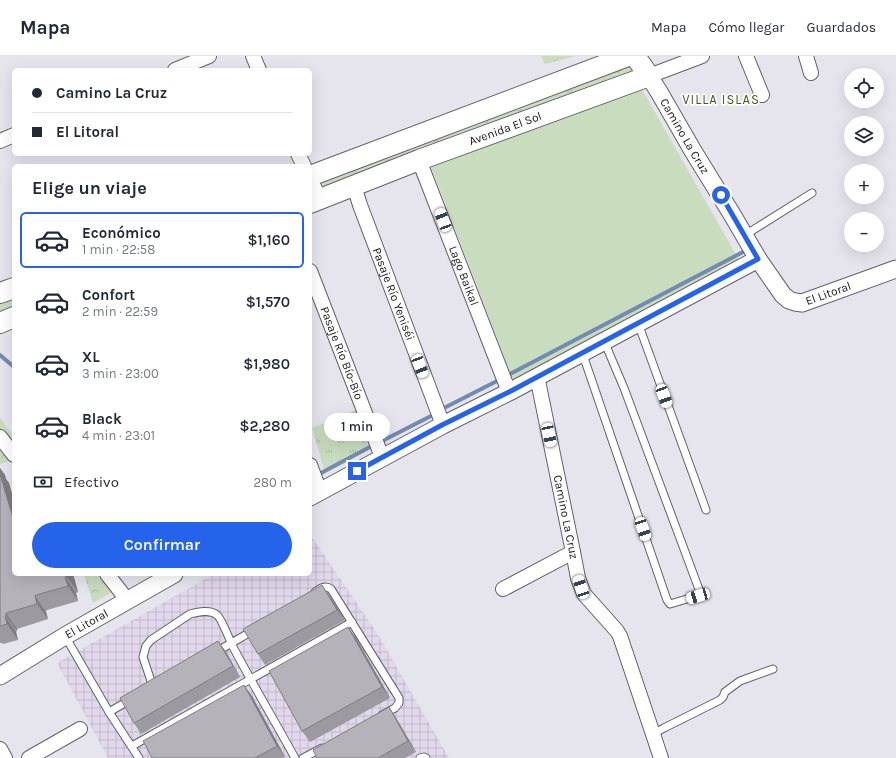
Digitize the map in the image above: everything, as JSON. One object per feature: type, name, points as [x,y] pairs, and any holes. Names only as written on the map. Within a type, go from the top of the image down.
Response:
[{"type":"main road","name":"Avenida El Sol","points":[[312,177],[628,56]]},
{"type":"main road","name":"Camino La Cruz","points":[[635,56],[648,76]]},
{"type":"main road","name":"Avenida El Sol","points":[[315,201],[419,160],[648,76]]},
{"type":"main road","points":[[0,293],[12,289]]},
{"type":"main road","points":[[0,323],[12,318]]},
{"type":"street","points":[[180,68],[209,56]]},
{"type":"street","points":[[253,56],[258,68]]},
{"type":"street","name":"Avenida El Sol","points":[[648,76],[702,56]]},
{"type":"street","points":[[746,56],[762,95]]},
{"type":"street","points":[[806,56],[811,73]]},
{"type":"street","name":"Camino La Cruz","points":[[648,76],[660,92],[758,259]]},
{"type":"street","points":[[0,141],[12,136]]},
{"type":"street","name":"Lago Baikal","points":[[419,160],[509,392]]},
{"type":"street","name":"Pasaje Río Yeniséi","points":[[354,186],[442,425]]},
{"type":"street","points":[[312,187],[315,201]]},
{"type":"street","points":[[312,477],[315,494],[442,425],[509,392],[758,259]]},
{"type":"street","name":"El Litoral","points":[[758,259],[783,295],[789,300],[802,303],[896,270]]},
{"type":"street","name":"Pasaje Río Bío-Bío","points":[[312,276],[382,457]]},
{"type":"street","name":"Camino La Cruz","points":[[537,376],[574,552],[578,578],[584,594],[620,636],[661,758]]},
{"type":"street","points":[[0,437],[12,452]]},
{"type":"street","points":[[503,589],[574,552]]},
{"type":"street","points":[[109,576],[128,601]]},
{"type":"street","name":"El Litoral","points":[[0,676],[65,636],[170,576]]},
{"type":"street","points":[[29,758],[80,730]]},
{"type":"street","points":[[0,749],[5,758]]},
{"type":"lane","points":[[745,235],[812,193]]},
{"type":"lane","points":[[638,323],[706,510]]},
{"type":"lane","points":[[582,352],[667,600],[670,604],[698,596],[700,592],[624,388],[604,341]]},
{"type":"lane","points":[[309,595],[322,587],[331,589],[399,698],[399,703],[395,708],[376,718]]},
{"type":"lane","points":[[153,687],[143,657],[146,646],[151,640],[190,614],[206,611],[218,615],[231,643],[295,758]]},
{"type":"lane","points":[[132,746],[352,622]]},
{"type":"lane","points":[[212,654],[257,627]]},
{"type":"lane","points":[[65,636],[109,712],[139,758]]},
{"type":"lane","points":[[653,734],[720,700],[725,692],[740,681],[773,669]]},
{"type":"lane","points":[[109,712],[134,698]]},
{"type":"lane","points":[[303,758],[330,744]]},
{"type":"lane","points":[[420,758],[426,758]]},
{"type":"shaded area","points":[[312,537],[377,633],[449,758],[108,758],[57,663],[210,576],[312,576]]},
{"type":"green space","points":[[541,56],[576,56],[545,64]]},
{"type":"green space","points":[[627,60],[634,73],[312,197],[312,179]]},
{"type":"green space","points":[[640,86],[739,260],[515,385],[430,164]]},
{"type":"green space","points":[[12,291],[12,317],[0,321],[0,296]]},
{"type":"green space","points":[[356,410],[369,449],[325,472],[312,428]]},
{"type":"green space","points":[[0,418],[12,434],[12,460],[0,464]]},
{"type":"green space","points":[[85,576],[118,576],[125,585],[93,603]]},
{"type":"building","points":[[0,474],[12,514],[12,576],[67,576],[65,577],[68,586],[36,595],[37,604],[6,613],[5,616],[7,624],[0,626]]},
{"type":"building","points":[[322,585],[337,610],[258,654],[243,629]]},
{"type":"building","points":[[348,627],[382,687],[302,731],[269,671]]},
{"type":"building","points":[[218,641],[233,666],[134,723],[120,698]]},
{"type":"building","points":[[244,685],[277,746],[255,758],[152,758],[143,741]]},
{"type":"building","points":[[389,707],[408,741],[378,758],[317,758],[313,750]]},
{"type":"waterway","points":[[510,374],[743,252]]},
{"type":"waterway","points":[[0,355],[12,365]]},
{"type":"waterway","points":[[444,408],[497,381]]},
{"type":"waterway","points":[[384,440],[431,416]]},
{"type":"waterway","points":[[321,473],[370,447]]},
{"type":"district","name":"VILLA ISLAS","points":[[721,99]]},
{"type":"route","points":[[357,471],[442,425],[509,392],[758,259],[721,195]]}]
